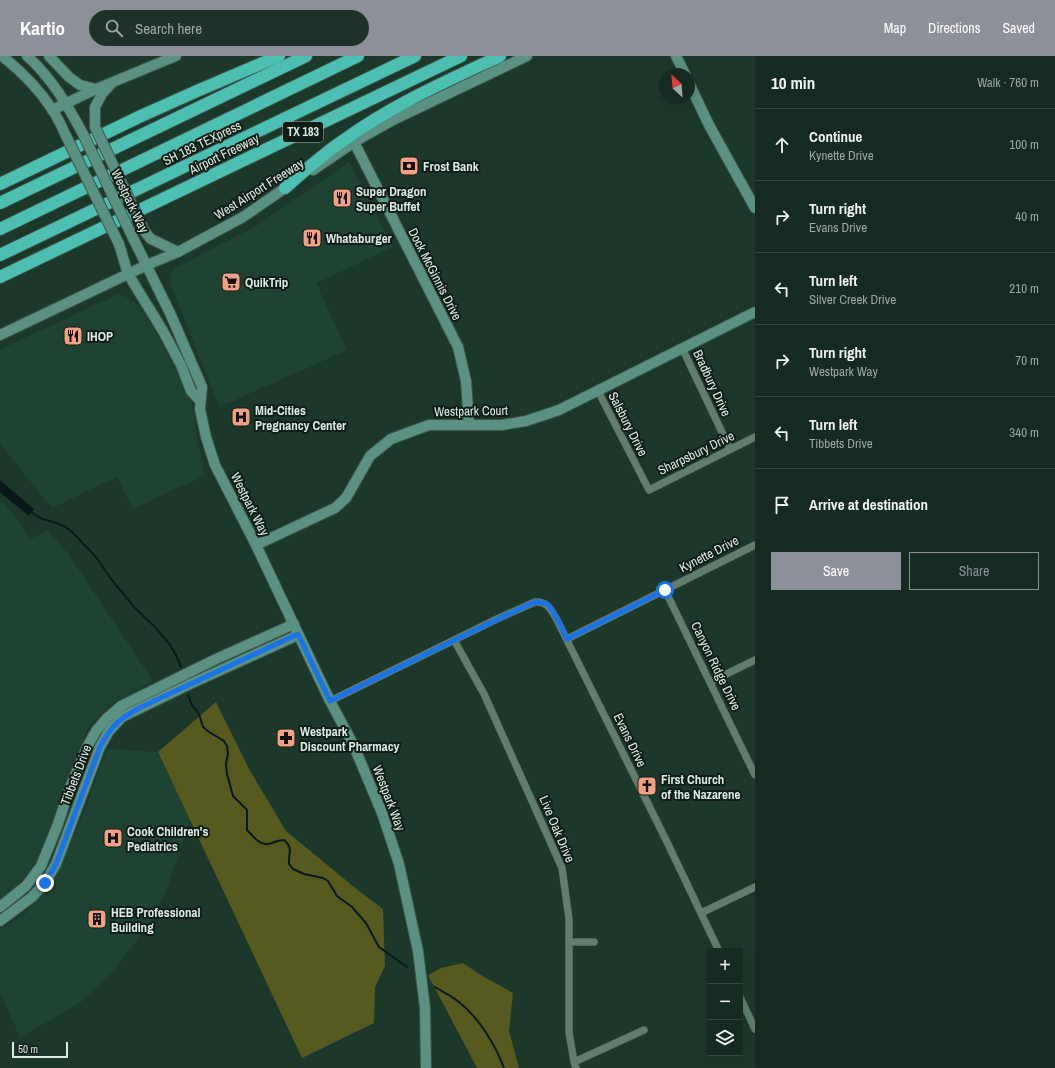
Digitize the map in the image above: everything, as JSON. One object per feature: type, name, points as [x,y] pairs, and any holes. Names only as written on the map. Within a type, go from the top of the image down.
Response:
[{"type":"highway","points":[[0,184],[169,103],[279,56]]},
{"type":"highway","points":[[0,203],[306,56]]},
{"type":"highway","name":"SH 183 TEXpress","points":[[0,229],[358,56]]},
{"type":"highway","name":"SH 183 TEXpress","points":[[0,255],[415,56]]},
{"type":"highway","name":"Airport Freeway","points":[[0,277],[461,56]]},
{"type":"highway","points":[[285,188],[313,163],[345,139],[385,114],[422,93],[500,56]]},
{"type":"main road","name":"Westpark Way","points":[[2,56],[36,88],[52,110],[119,244],[128,274],[163,331],[181,365],[191,391],[200,401]]},
{"type":"main road","name":"Westpark Way","points":[[27,56],[34,62],[56,89],[72,114],[173,318],[202,387],[200,409],[206,437],[216,465],[361,762],[388,831],[399,864],[418,951],[424,994],[426,1068]]},
{"type":"main road","points":[[49,56],[69,77],[80,85],[96,89]]},
{"type":"main road","points":[[52,110],[96,89],[176,56]]},
{"type":"main road","name":"West Airport Freeway","points":[[0,335],[147,265],[178,252],[244,217],[354,142],[395,119],[527,56]]},
{"type":"main road","points":[[676,56],[682,68]]},
{"type":"main road","points":[[113,82],[102,94],[94,107],[95,127],[146,232],[151,239],[178,252]]},
{"type":"main road","points":[[695,96],[709,125],[754,202]]},
{"type":"main road","name":"Dock McGinnis Drive","points":[[354,142],[458,347],[466,381],[469,424]]},
{"type":"main road","name":"Westpark Court","points":[[256,545],[335,508],[346,498],[370,456],[391,439],[429,425],[502,425],[526,421],[559,410],[755,312]]},
{"type":"main road","name":"Tibbets Drive","points":[[0,922],[32,897],[45,883],[60,855],[100,747],[109,731],[122,717],[139,703],[214,660],[294,624]]},
{"type":"main road","name":"Tibbets Drive","points":[[0,907],[26,886],[41,866],[58,824],[69,790],[87,747],[107,718],[121,706],[139,703],[298,634]]},
{"type":"main road","points":[[83,758],[94,762]]},
{"type":"main road","points":[[47,850],[60,855]]},
{"type":"main road","points":[[26,886],[32,897]]},
{"type":"street","name":"Bradbury Drive","points":[[682,348],[730,449]]},
{"type":"street","name":"Salsbury Drive","points":[[598,391],[649,490]]},
{"type":"street","name":"Sharpsbury Drive","points":[[649,490],[755,437]]},
{"type":"street","name":"Kynette Drive","points":[[567,639],[755,545]]},
{"type":"street","name":"Canyon Ridge Drive","points":[[665,590],[755,775]]},
{"type":"street","name":"Evans Drive","points":[[454,640],[535,602],[548,604],[567,639],[718,948]]},
{"type":"street","points":[[330,701],[454,640]]},
{"type":"street","name":"Live Oak Drive","points":[[454,640],[484,694],[562,868],[569,919],[569,1032],[575,1065]]},
{"type":"street","points":[[710,682],[755,660]]},
{"type":"street","points":[[700,913],[755,887]]},
{"type":"street","points":[[569,942],[594,942]]},
{"type":"street","points":[[743,1003],[755,1029]]},
{"type":"street","points":[[575,1065],[644,1030]]},
{"type":"shaded area","points":[[349,162],[393,247],[316,283],[347,350],[219,407],[170,282],[173,269],[255,227]]},
{"type":"shaded area","points":[[118,294],[140,306],[173,362],[192,403],[198,443],[205,475],[133,509],[117,477],[52,508],[0,444],[0,350]]},
{"type":"shaded area","points":[[0,480],[34,509],[29,516],[0,492]]},
{"type":"shaded area","points":[[0,499],[17,518],[30,539],[47,531],[67,552],[153,681],[116,701],[88,728],[47,840],[38,859],[29,872],[8,895],[0,900]]},
{"type":"shaded area","points":[[107,749],[158,752],[190,820],[169,883],[154,917],[115,969],[80,1003],[20,1037],[0,992],[0,929],[24,915],[47,888],[59,868],[82,817]]},
{"type":"green space","points":[[216,702],[249,769],[286,831],[383,909],[385,966],[375,987],[374,1023],[302,1058],[158,752]]},
{"type":"green space","points":[[463,963],[484,977],[513,993],[509,1031],[519,1068],[477,1068],[428,975],[441,968]]},
{"type":"waterway","points":[[30,511],[40,518],[66,527],[73,533],[96,557],[111,579],[135,608],[155,627],[170,645],[181,667]]},
{"type":"waterway","points":[[188,695],[192,705],[199,714],[203,727],[224,741],[227,746],[227,774],[233,796],[247,810],[247,830],[256,840],[265,844],[284,840],[290,848],[289,864],[293,869],[304,874],[323,878],[328,881],[337,896],[352,907],[366,923],[379,947],[407,967]]},
{"type":"waterway","points":[[435,987],[466,1008],[480,1024],[496,1050],[504,1068]]},
{"type":"place","name":"Frost Bank","points":[[409,166]]},
{"type":"place","name":"Super Dragon Super Buffet","points":[[342,198]]},
{"type":"place","name":"Whataburger","points":[[312,238]]},
{"type":"place","name":"QuikTrip","points":[[231,282]]},
{"type":"place","name":"IHOP","points":[[73,336]]},
{"type":"place","name":"Mid-Cities Pregnancy Center","points":[[241,417]]},
{"type":"place","name":"Westpark Discount Pharmacy","points":[[286,738]]},
{"type":"place","name":"First Church of the Nazarene","points":[[647,786]]},
{"type":"place","name":"Cook Children's Pediatrics","points":[[113,838]]},
{"type":"place","name":"HEB Professional Building","points":[[97,919]]},
{"type":"route","points":[[45,883],[56,864],[100,747],[109,731],[122,717],[141,707],[298,634],[330,701],[535,602],[548,604],[567,639],[665,590]]}]
